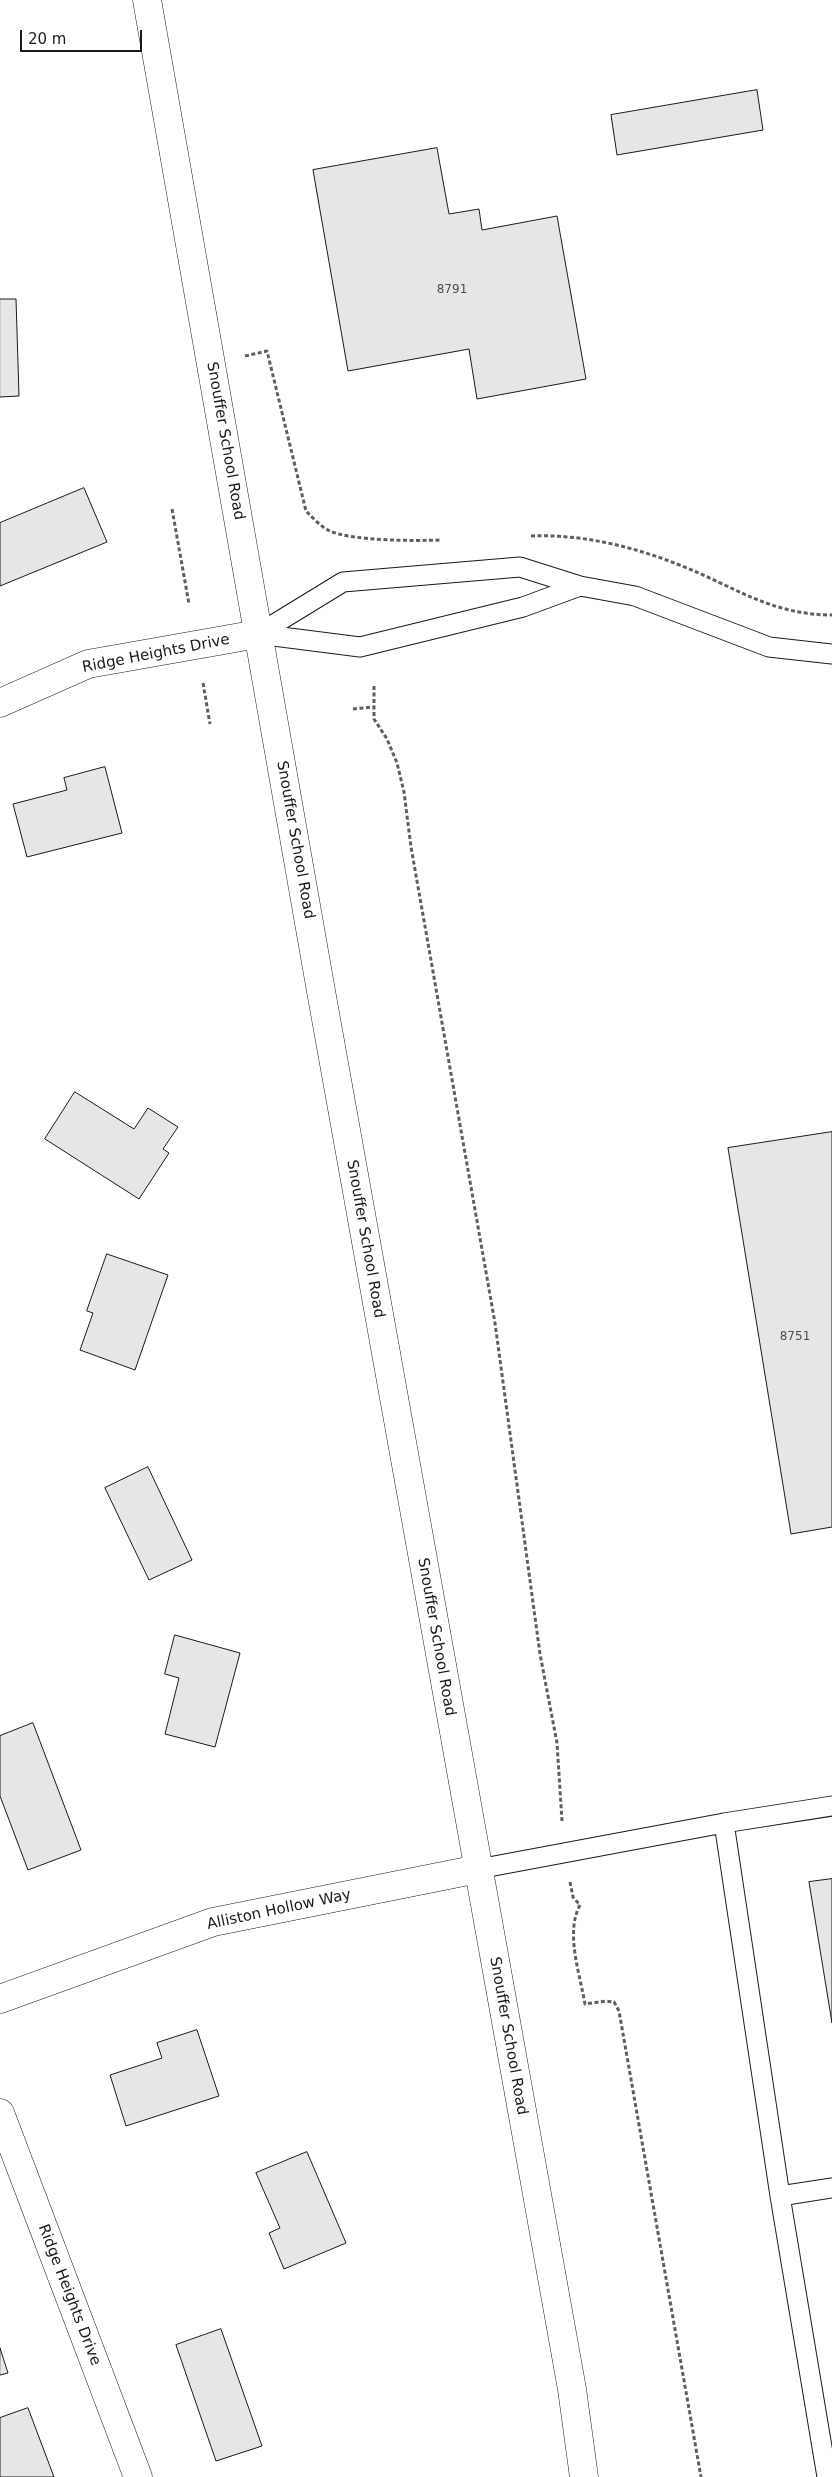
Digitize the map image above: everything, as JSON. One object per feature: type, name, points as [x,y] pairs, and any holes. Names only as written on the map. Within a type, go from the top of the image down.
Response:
[{"type":"main road","name":"Snouffer School Road","points":[[147,0],[258,634],[568,2370],[584,2477]]},
{"type":"main road","name":"Ridge Heights Drive","points":[[0,703],[88,664],[258,634]]},
{"type":"main road","name":"Alliston Hollow Way","points":[[0,1999],[213,1922],[478,1869]]},
{"type":"main road","name":"Ridge Heights Drive","points":[[0,2114],[138,2477]]},
{"type":"lane","points":[[258,634],[343,582],[520,567],[580,586],[635,596],[769,647],[832,654]]},
{"type":"lane","points":[[258,634],[360,647],[523,607],[580,586]]},
{"type":"lane","points":[[478,1869],[724,1823],[832,1806]]},
{"type":"lane","points":[[724,1823],[780,2196],[827,2477]]},
{"type":"lane","points":[[780,2196],[832,2188]]},
{"type":"path","points":[[243,357],[267,352],[306,511],[318,523],[330,531],[342,534],[388,539],[443,540]]},
{"type":"path","points":[[172,509],[190,604]]},
{"type":"path","points":[[527,536],[584,538],[628,548],[678,564],[775,608],[832,615]]},
{"type":"path","points":[[203,683],[210,724]]},
{"type":"path","points":[[374,686],[374,719],[388,740],[397,763],[404,792],[413,857],[495,1322],[540,1654],[557,1743],[560,1813]]},
{"type":"path","points":[[353,709],[373,707]]},
{"type":"path","points":[[573,1897],[580,1905],[575,1914],[574,1940],[585,2004],[606,2001],[614,2002],[619,2011],[701,2477]]},
{"type":"building","points":[[757,90],[763,130],[617,155],[611,115]]},
{"type":"building","points":[[437,148],[449,214],[479,209],[482,230],[557,216],[586,379],[477,399],[469,349],[348,371],[313,170]]},
{"type":"building","points":[[0,299],[16,299],[19,396],[0,397]]},
{"type":"building","points":[[84,488],[107,542],[0,586],[0,523]]},
{"type":"building","points":[[105,767],[122,833],[27,857],[13,804],[67,790],[64,778]]},
{"type":"building","points":[[75,1092],[134,1129],[148,1108],[178,1127],[163,1149],[169,1153],[139,1199],[45,1139]]},
{"type":"building","points":[[832,1132],[832,1527],[791,1534],[728,1148]]},
{"type":"building","points":[[107,1254],[168,1275],[135,1370],[80,1350],[93,1313],[87,1311]]},
{"type":"building","points":[[148,1467],[192,1560],[149,1580],[105,1488]]},
{"type":"building","points":[[175,1635],[240,1653],[215,1747],[165,1734],[179,1678],[165,1674]]},
{"type":"building","points":[[33,1723],[81,1850],[28,1870],[0,1796],[0,1736]]},
{"type":"building","points":[[832,1879],[832,2023],[809,1882]]},
{"type":"building","points":[[197,2030],[219,2096],[126,2126],[110,2075],[162,2058],[157,2043]]},
{"type":"building","points":[[307,2152],[346,2243],[284,2269],[269,2233],[280,2228],[256,2173]]},
{"type":"building","points":[[221,2329],[262,2446],[216,2461],[176,2345]]},
{"type":"building","points":[[0,2348],[8,2373],[0,2375]]},
{"type":"building","points":[[28,2408],[54,2477],[0,2477],[0,2418]]}]
